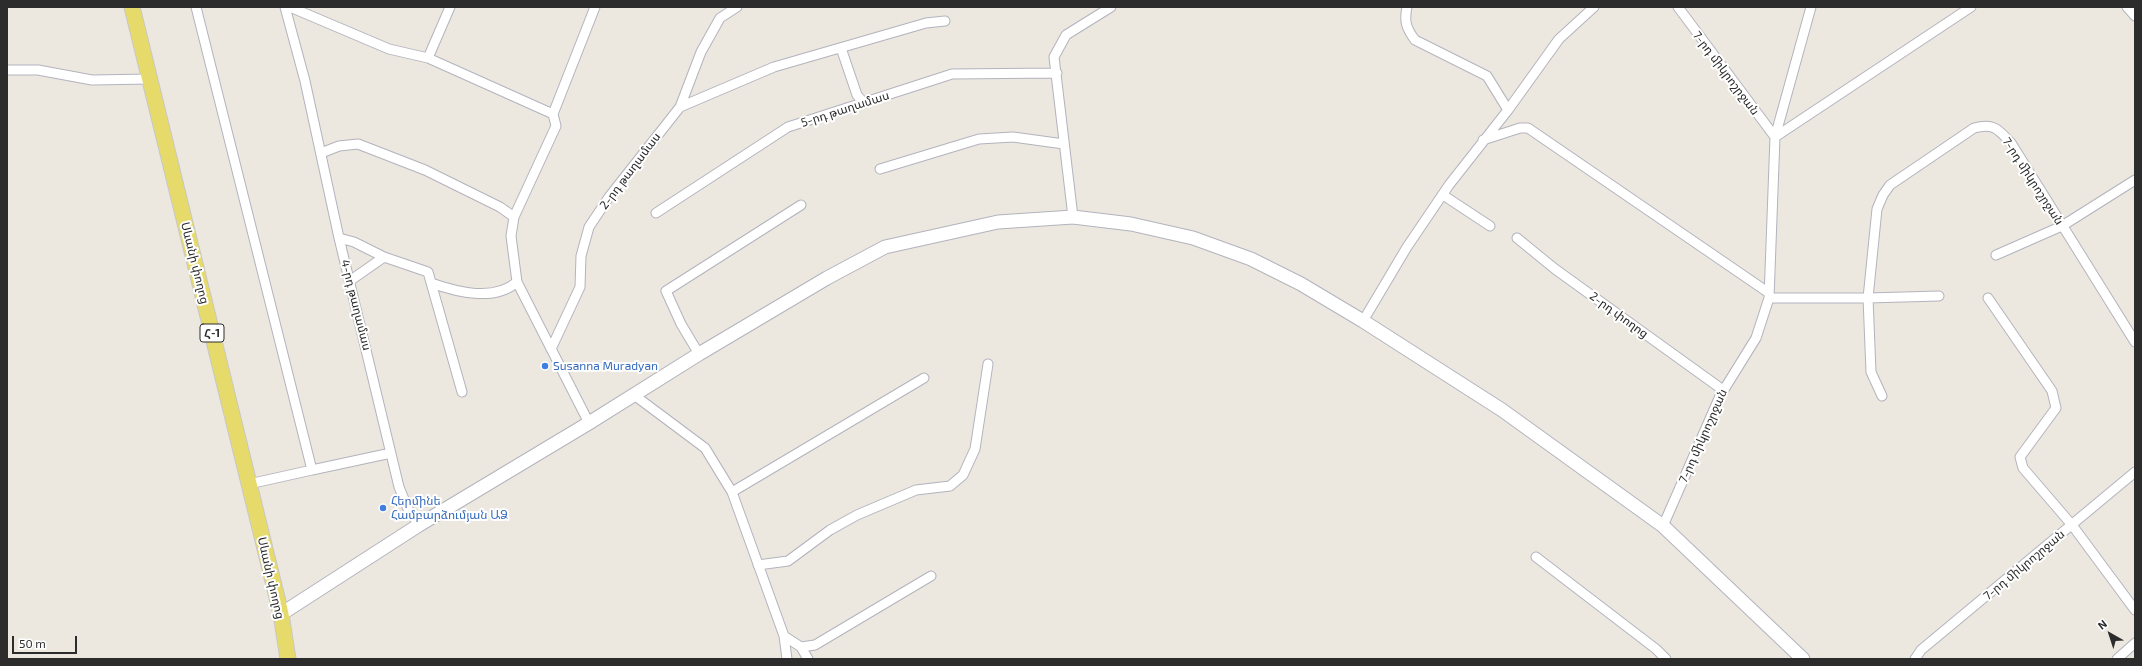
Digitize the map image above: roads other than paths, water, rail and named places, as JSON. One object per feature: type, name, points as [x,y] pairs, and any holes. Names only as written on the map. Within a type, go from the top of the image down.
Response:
[{"type":"main road","name":"Սևանի փողոց","points":[[132,7],[281,614],[288,659]]},
{"type":"main road","points":[[281,614],[419,525],[589,423],[699,354],[827,278],[885,247],[998,222],[1073,217],[1131,224],[1193,238],[1251,259],[1301,284],[1363,321],[1502,410],[1663,526],[1803,659]]},
{"type":"street","points":[[196,7],[312,470]]},
{"type":"street","name":"4-րդ թաղամաս","points":[[285,7],[304,81],[339,238],[351,280],[399,487],[408,509],[419,525]]},
{"type":"street","points":[[290,7],[389,49],[428,58],[553,114]]},
{"type":"street","points":[[428,58],[450,7]]},
{"type":"street","points":[[589,423],[517,282],[510,236],[514,217],[556,126],[553,114],[595,7]]},
{"type":"street","name":"2-րդ թաղամաս","points":[[551,349],[580,287],[581,256],[589,227],[609,197],[680,107],[701,52],[720,18],[737,7]]},
{"type":"street","points":[[1073,217],[1054,57],[1066,35],[1111,7]]},
{"type":"street","points":[[1407,7],[1405,19],[1408,31],[1415,40],[1487,76],[1508,110]]},
{"type":"street","points":[[1363,321],[1408,247],[1482,140],[1508,110],[1559,39],[1594,7]]},
{"type":"street","name":"7-րդ միկրոշրջան","points":[[1678,7],[1776,137]]},
{"type":"street","name":"7-րդ միկրոշրջան","points":[[1663,526],[1723,390],[1756,338],[1769,295],[1776,137],[1811,7]]},
{"type":"street","points":[[1776,137],[1971,7]]},
{"type":"street","points":[[680,107],[774,67],[926,23],[945,21]]},
{"type":"street","points":[[841,48],[857,95],[864,103]]},
{"type":"street","points":[[7,70],[38,70],[92,80],[150,79]]},
{"type":"street","name":"5-րդ թաղամաս","points":[[656,213],[788,127],[952,74],[1057,73]]},
{"type":"street","name":"7-րդ միկրոշրջան","points":[[1882,396],[1872,372],[1868,298],[1877,209],[1883,195],[1890,185],[1974,128],[1986,125],[1997,128],[2011,143],[2135,342]]},
{"type":"street","points":[[1482,140],[1520,128],[1528,128],[1769,295],[1868,298],[1939,296]]},
{"type":"street","points":[[880,169],[979,139],[1014,137],[1064,144]]},
{"type":"street","points":[[321,153],[339,146],[358,144],[425,170],[500,207],[514,217]]},
{"type":"street","points":[[1996,256],[2062,226],[2135,180]]},
{"type":"street","points":[[1442,196],[1490,226]]},
{"type":"street","points":[[699,354],[666,291],[801,205]]},
{"type":"street","points":[[339,238],[354,242],[384,256],[428,272],[462,392]]},
{"type":"street","name":"2-րդ փողոց","points":[[1517,238],[1555,269],[1723,390]]},
{"type":"street","points":[[351,280],[384,256]]},
{"type":"street","points":[[432,284],[450,290],[474,294],[500,292],[510,288],[517,282]]},
{"type":"street","points":[[1988,298],[2052,391],[2056,408],[2020,457],[2023,468],[2072,525],[2135,610]]},
{"type":"street","points":[[758,565],[788,561],[830,530],[857,514],[916,490],[950,486],[963,475],[975,449],[988,364]]},
{"type":"street","points":[[732,492],[924,378]]},
{"type":"street","points":[[634,395],[705,448],[732,492],[784,636],[787,659]]},
{"type":"street","points":[[249,484],[391,453]]},
{"type":"street","name":"7-րդ միկրոշրջան","points":[[1915,659],[1921,650],[2135,472]]},
{"type":"street","points":[[1536,557],[1662,658]]},
{"type":"street","points":[[802,647],[815,645],[931,576]]},
{"type":"street","points":[[784,636],[802,647],[808,659]]},
{"type":"street","points":[[2117,659],[2135,643]]},
{"type":"place","name":"Susanna Muradyan","points":[[545,366]]},
{"type":"place","name":"Հերմինե Համբարձումյան ԱՁ","points":[[383,508]]}]
